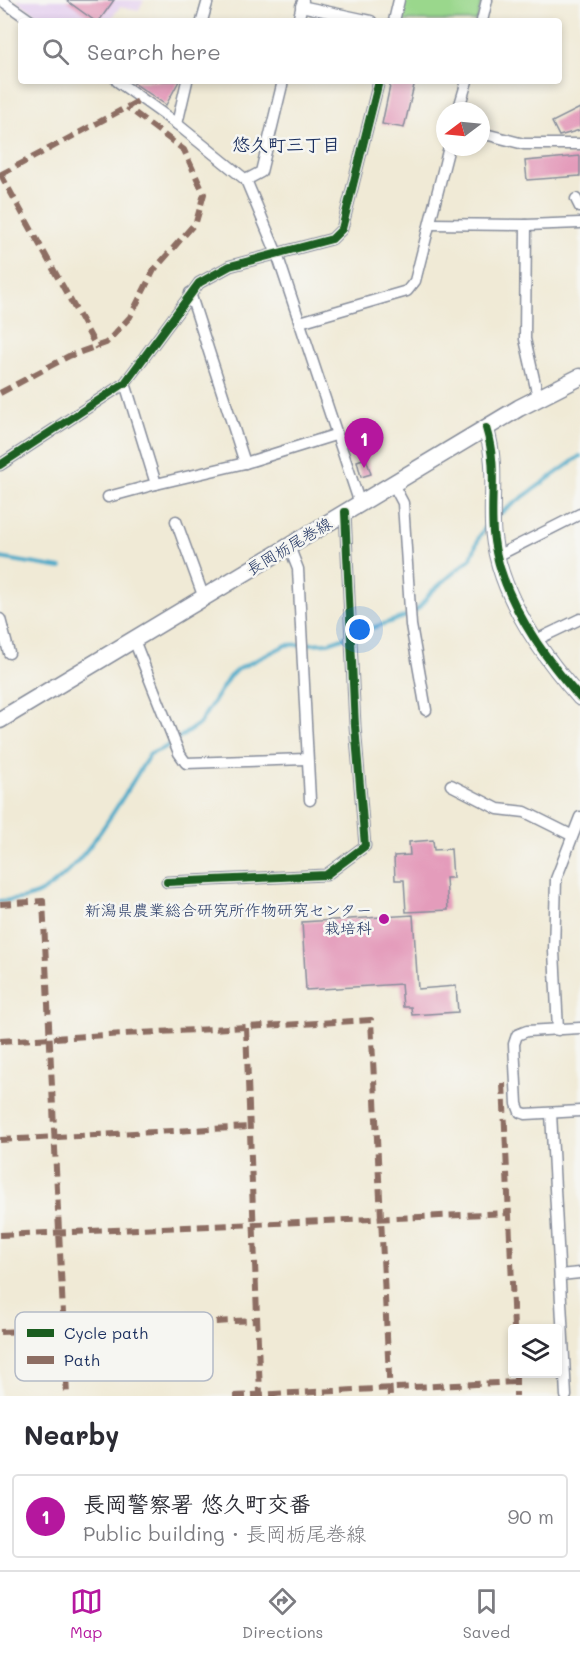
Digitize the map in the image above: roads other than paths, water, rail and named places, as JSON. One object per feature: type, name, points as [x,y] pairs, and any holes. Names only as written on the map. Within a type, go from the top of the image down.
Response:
[{"type":"main road","name":"長岡栃尾巻線","points":[[0,720],[486,428],[580,377]]},
{"type":"street","points":[[1,0],[27,18]]},
{"type":"street","points":[[203,18],[208,0]]},
{"type":"street","points":[[395,18],[399,0]]},
{"type":"street","points":[[483,18],[487,0]]},
{"type":"street","points":[[299,18],[302,3],[360,18]]},
{"type":"street","points":[[121,84],[177,124],[246,180],[277,254],[300,322],[335,435],[353,508],[355,726],[365,846],[326,875],[166,882]]},
{"type":"street","points":[[177,124],[187,84]]},
{"type":"street","points":[[246,180],[261,172],[282,84]]},
{"type":"street","points":[[0,465],[125,383],[199,283],[223,269],[332,239],[342,229],[378,84]]},
{"type":"street","points":[[460,102],[465,84]]},
{"type":"street","points":[[490,135],[525,144],[580,144]]},
{"type":"street","points":[[300,322],[407,291],[416,281],[447,156]]},
{"type":"street","points":[[430,224],[526,225],[580,222]]},
{"type":"street","points":[[526,225],[525,339],[538,398]]},
{"type":"street","points":[[190,293],[245,463]]},
{"type":"street","points":[[125,383],[156,484]]},
{"type":"street","points":[[486,428],[494,459],[492,509],[497,556],[516,605],[536,640],[548,660],[580,698]]},
{"type":"street","points":[[108,497],[245,463],[335,435]]},
{"type":"street","points":[[393,484],[403,504],[411,625],[426,710]]},
{"type":"street","points":[[497,556],[580,514]]},
{"type":"street","points":[[176,521],[204,598]]},
{"type":"street","points":[[289,546],[298,569],[306,759],[310,800]]},
{"type":"street","points":[[0,619],[9,653]]},
{"type":"street","points":[[536,640],[580,619]]},
{"type":"street","points":[[134,640],[179,753],[186,763],[306,759]]},
{"type":"street","points":[[451,785],[498,809],[525,812],[571,835]]},
{"type":"street","points":[[558,1030],[554,951],[556,879],[571,835],[580,817]]},
{"type":"street","points":[[580,1028],[527,1031],[515,1039],[518,1109],[526,1114],[580,1112]]},
{"type":"street","points":[[551,1113],[566,1396]]},
{"type":"street","points":[[560,1275],[580,1273]]},
{"type":"waterway","points":[[498,515],[580,456]]},
{"type":"waterway","points":[[0,901],[21,899],[41,892],[72,867],[102,830],[150,754],[166,747],[199,724],[229,677],[238,669],[286,645],[328,643],[404,617],[418,609],[431,592],[471,558],[480,535],[488,524]]},
{"type":"waterway","points":[[0,558],[61,568]]},
{"type":"place","name":"長岡警察署 悠久町交番","points":[[364,468]]},
{"type":"place","name":"新潟県農業総合研究所作物研究センター 栽培科","points":[[384,919]]},
{"type":"district","name":"悠久町三丁目","points":[[286,145]]}]
